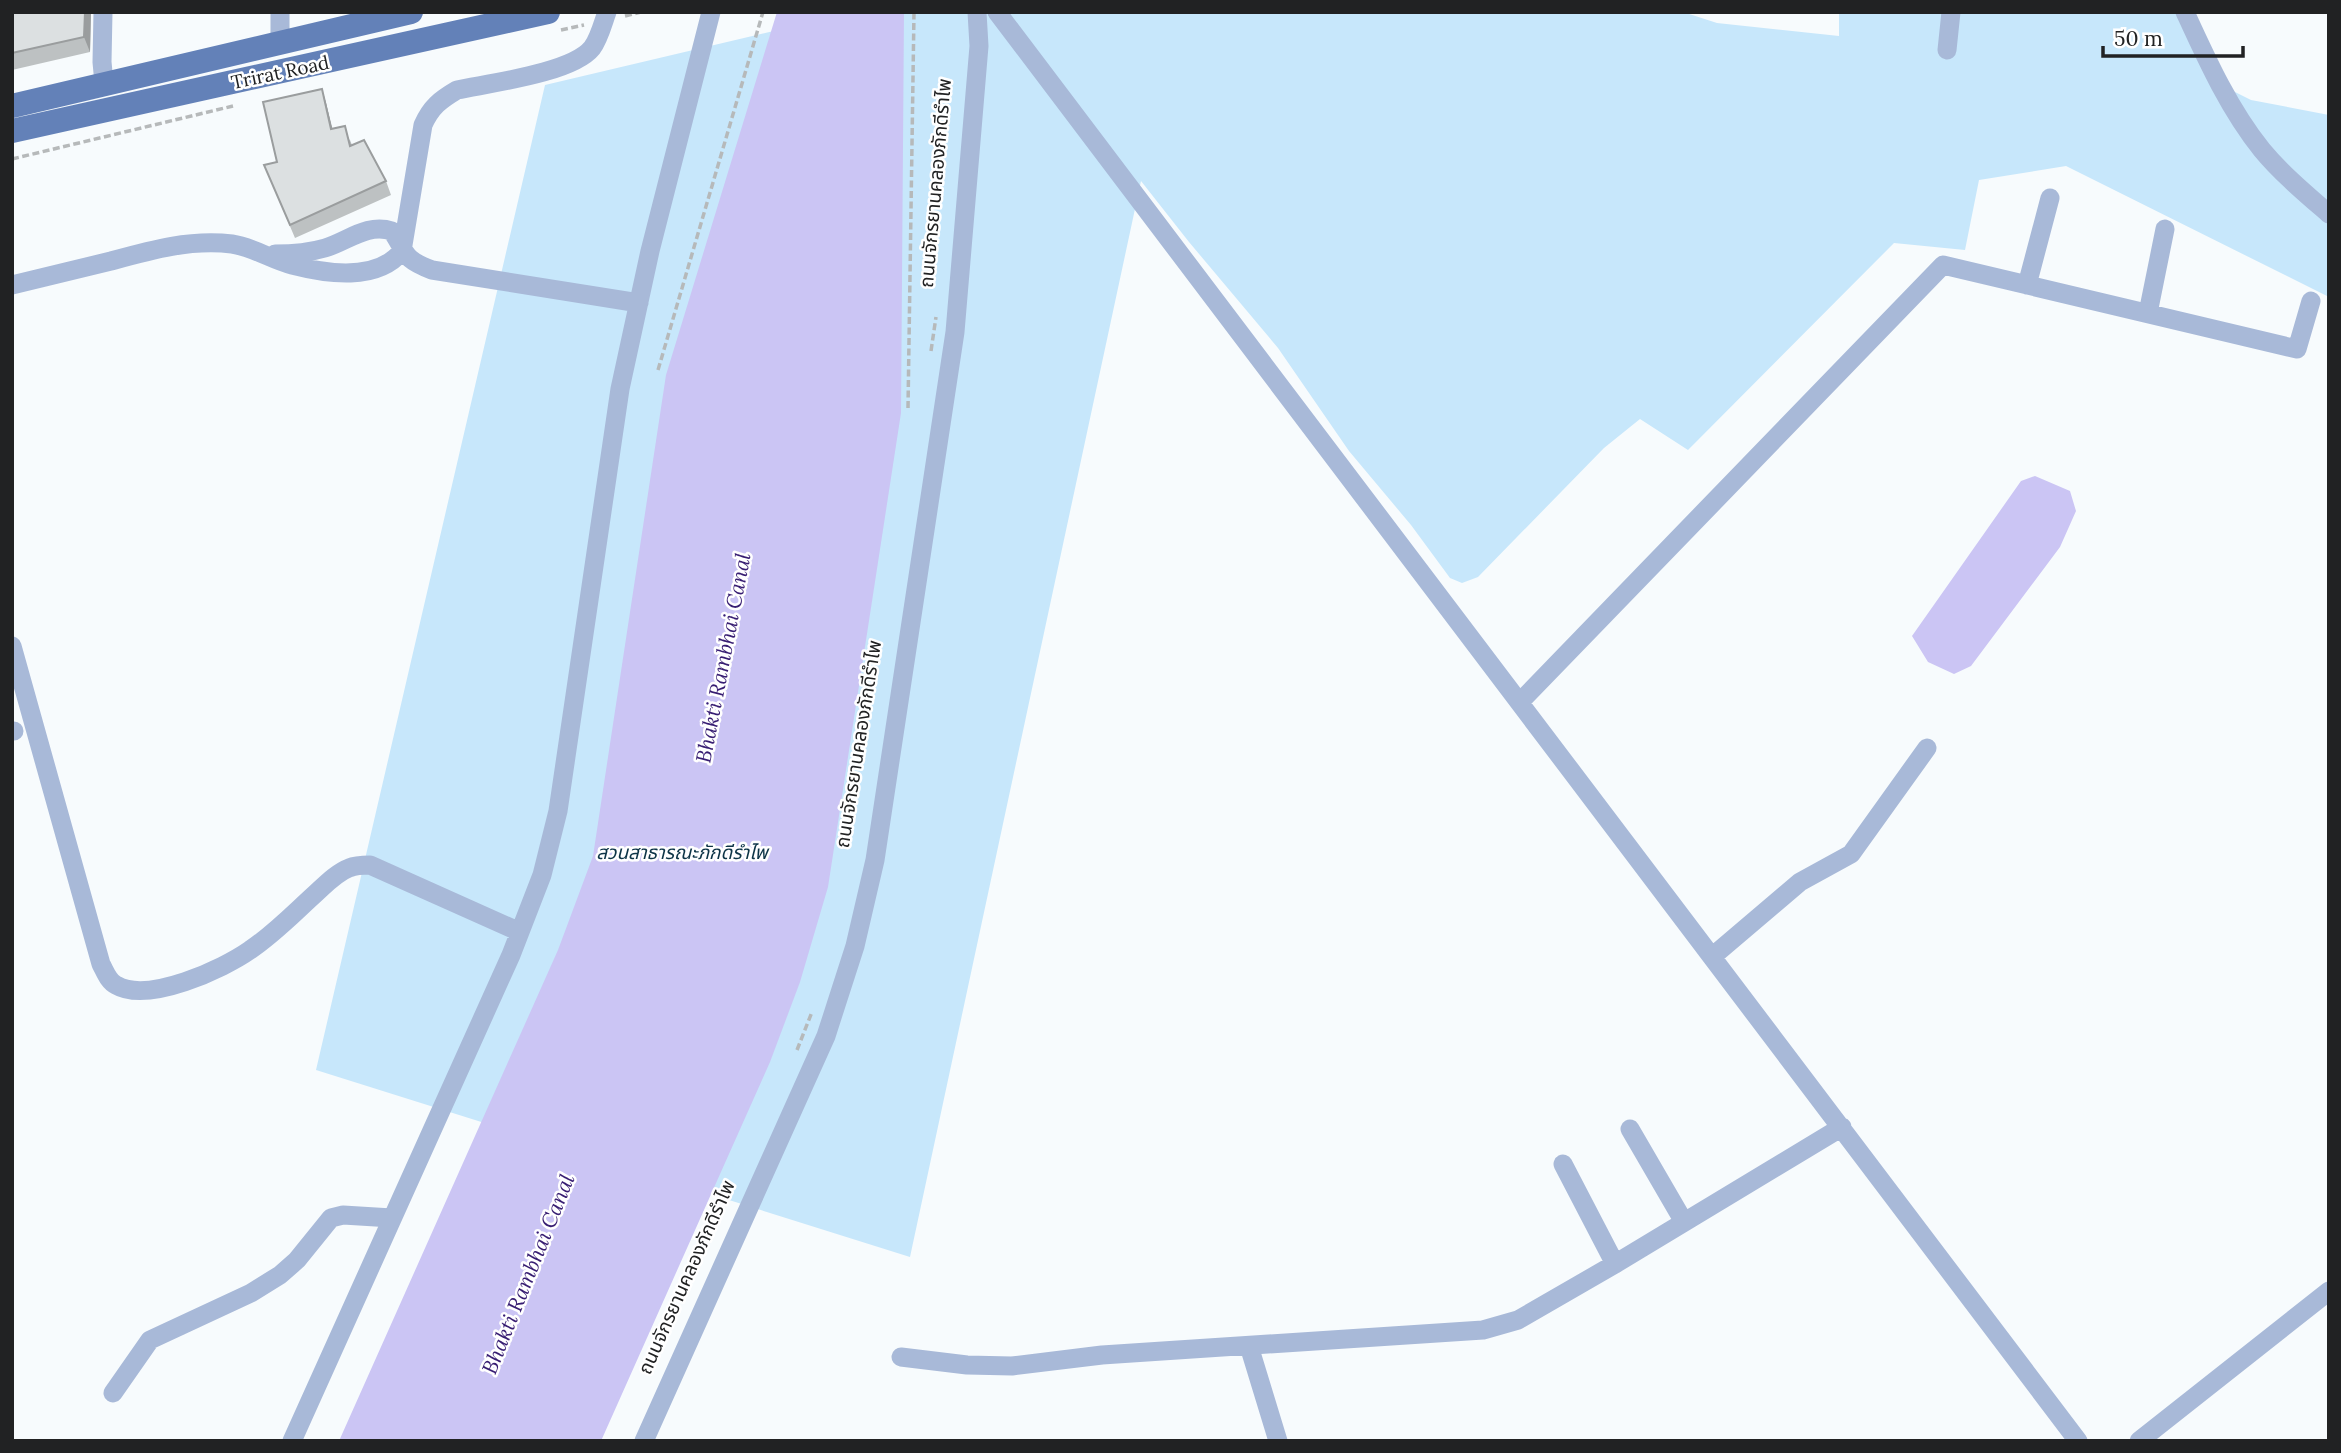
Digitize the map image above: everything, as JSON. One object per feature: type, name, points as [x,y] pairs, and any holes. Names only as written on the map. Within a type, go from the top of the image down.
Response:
[{"type":"main road","name":"Trirat Road","points":[[12,106],[411,12]]},
{"type":"main road","name":"Trirat Road","points":[[12,131],[548,12]]},
{"type":"street","points":[[103,12],[104,83]]},
{"type":"street","points":[[280,12],[280,41]]},
{"type":"street","points":[[12,285],[163,247],[202,242],[236,245],[290,265],[336,273],[363,272],[393,262],[402,251],[423,125],[430,108],[457,90],[561,67],[583,57],[594,46],[607,12]]},
{"type":"street","points":[[292,1441],[520,932],[542,875],[558,811],[620,388],[712,12]]},
{"type":"street","points":[[644,1441],[825,1036],[855,946],[875,860],[955,332],[979,46],[977,12]]},
{"type":"street","points":[[997,12],[2078,1441]]},
{"type":"street","points":[[1947,50],[1951,12]]},
{"type":"street","points":[[2185,12],[2211,70],[2263,152],[2329,214]]},
{"type":"street","points":[[2027,285],[2050,198]]},
{"type":"street","points":[[267,255],[299,254],[346,241],[370,229],[382,228],[392,231],[402,251],[419,265],[432,270],[639,303]]},
{"type":"street","points":[[2148,313],[2165,229]]},
{"type":"street","points":[[1520,702],[1943,265],[2297,349],[2311,301]]},
{"type":"street","points":[[12,646],[101,964],[115,985],[131,990],[161,989],[222,967],[251,950],[330,881],[356,865],[370,865],[520,932]]},
{"type":"street","points":[[1713,956],[1800,882],[1851,853],[1927,748]]},
{"type":"street","points":[[901,1357],[967,1365],[1012,1366],[1102,1355],[1483,1330],[1502,1326],[1532,1313],[1842,1127]]},
{"type":"street","points":[[1630,1129],[1684,1222]]},
{"type":"street","points":[[1563,1164],[1615,1264]]},
{"type":"street","points":[[113,1394],[150,1340],[251,1293],[280,1275],[297,1260],[331,1218],[343,1215],[392,1218]]},
{"type":"street","points":[[2138,1441],[2329,1291]]},
{"type":"street","points":[[1249,1346],[1278,1441]]},
{"type":"path","points":[[658,370],[763,12]]},
{"type":"path","points":[[908,408],[914,12]]},
{"type":"path","points":[[12,159],[239,105]]},
{"type":"path","name":"ถนนจักรยานคลองภักดีรำไพ","points":[[930,357],[937,306]]},
{"type":"path","points":[[795,1055],[814,1006]]},
{"type":"green space","name":"สวนสาธารณะภักดีรำไพ","points":[[854,12],[1683,12],[1717,23],[1839,36],[1839,12],[2179,12],[2211,80],[2251,100],[2329,115],[2329,297],[2066,166],[1979,180],[1965,250],[1894,243],[1688,450],[1640,419],[1604,448],[1478,577],[1462,583],[1450,578],[1411,525],[1349,451],[1278,348],[1141,181],[910,1257],[316,1070],[545,85]]},
{"type":"water","name":"Bhakti Rambhai Canal","points":[[777,12],[904,12],[901,413],[828,887],[800,982],[770,1062],[601,1441],[339,1441],[558,950],[593,856],[666,375]]},
{"type":"water","points":[[2035,476],[2070,491],[2076,511],[2060,547],[1971,666],[1954,674],[1928,662],[1912,636],[2021,481]]},
{"type":"building","points":[[12,12],[85,12],[84,37],[12,53]]},
{"type":"building","points":[[322,89],[331,129],[345,126],[350,146],[364,140],[386,181],[290,225],[264,165],[277,162],[263,102]]}]
